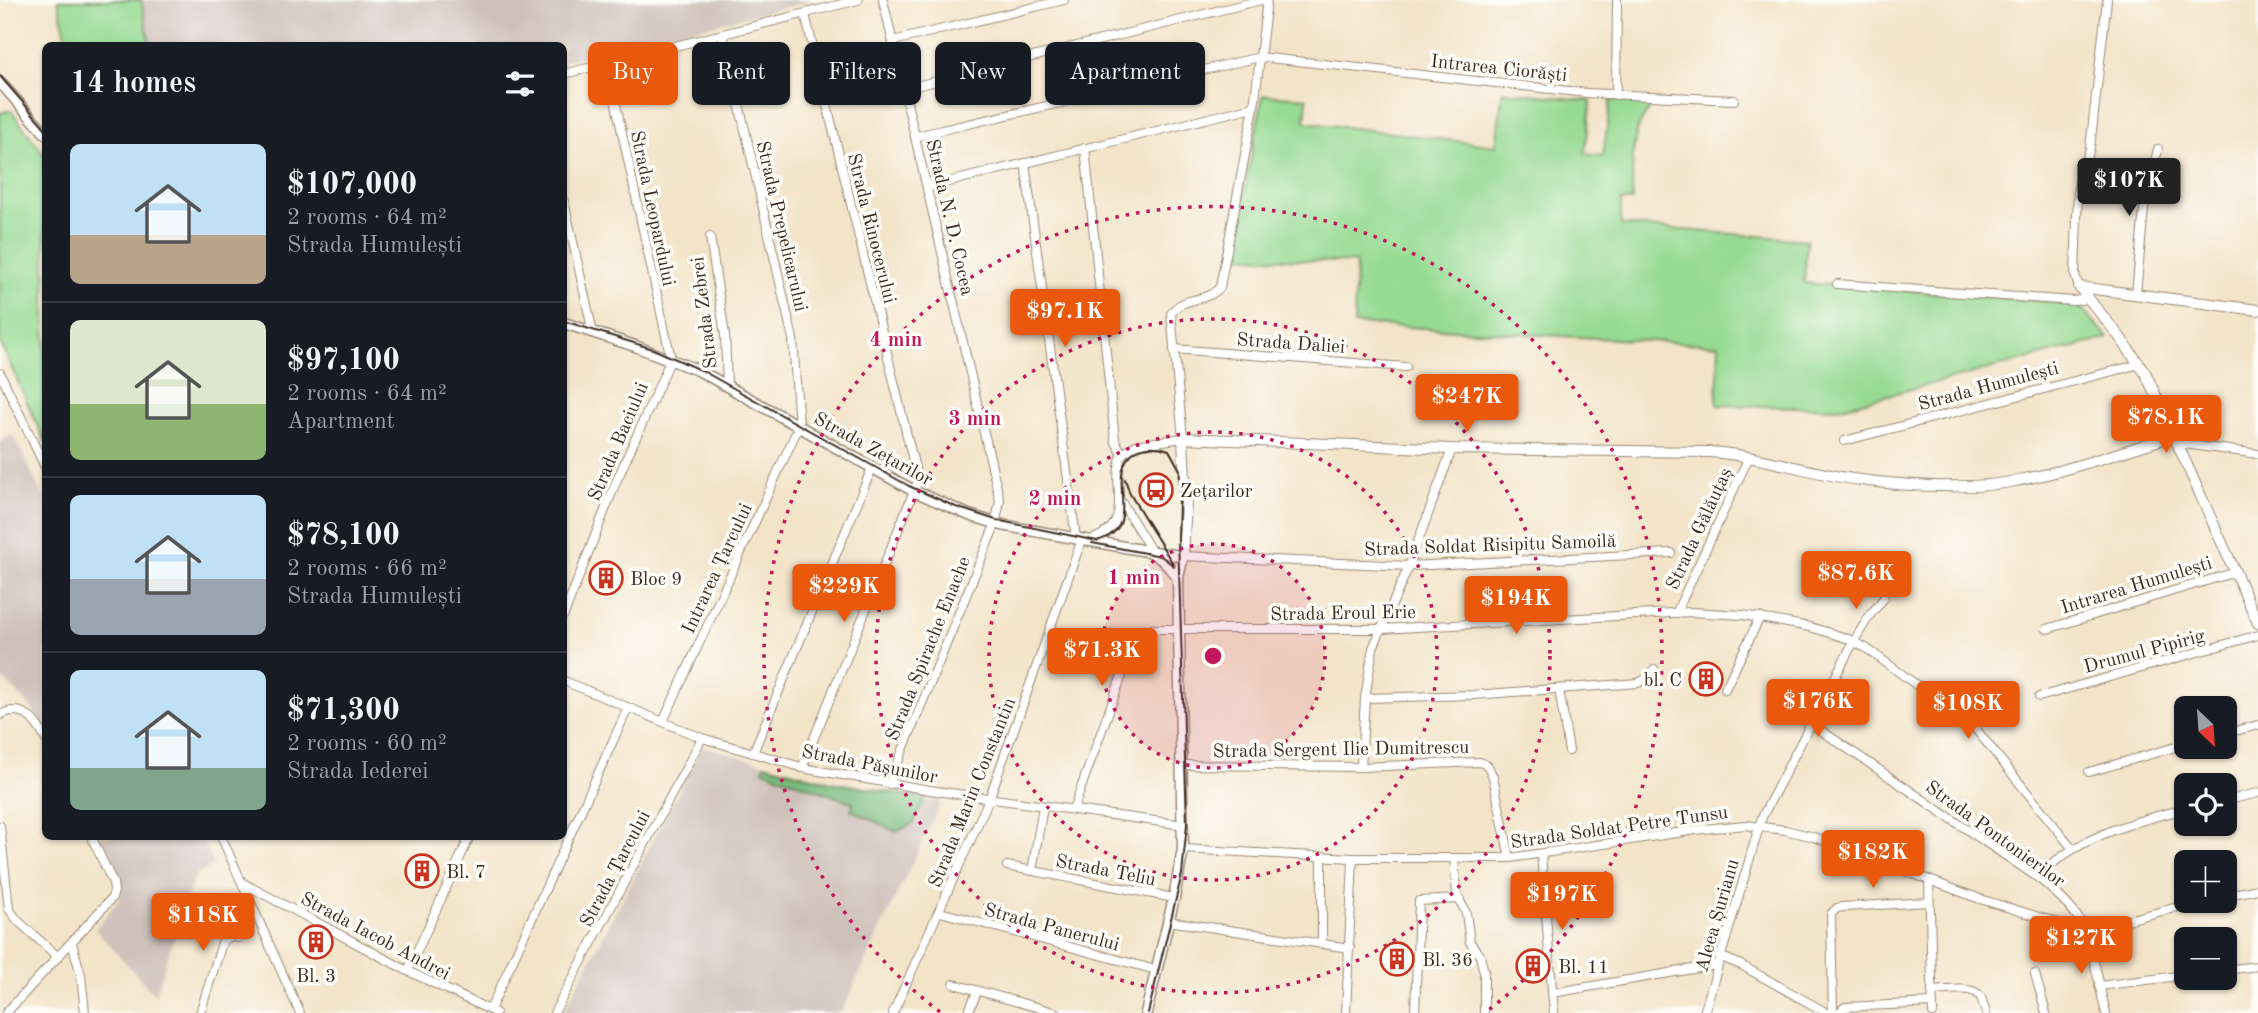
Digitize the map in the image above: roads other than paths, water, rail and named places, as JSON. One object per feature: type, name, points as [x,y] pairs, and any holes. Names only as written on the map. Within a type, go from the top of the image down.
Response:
[{"type":"main road","points":[[0,82],[42,129]]},
{"type":"main road","name":"Strada Zețarilor","points":[[567,324],[671,359],[727,386],[914,491],[969,515],[995,523],[1152,552],[1183,555]]},
{"type":"main road","points":[[1152,552],[1165,562],[1178,578]]},
{"type":"main road","points":[[1146,1013],[1183,849],[1178,578],[1183,555]]},
{"type":"street","points":[[678,45],[858,0]]},
{"type":"street","name":"Strada N. D. Cocea","points":[[883,0],[893,41]]},
{"type":"street","points":[[893,41],[1063,0]]},
{"type":"street","points":[[921,85],[1261,0]]},
{"type":"street","points":[[1183,555],[1186,502],[1172,310],[1211,295],[1220,287],[1254,107],[1267,0]]},
{"type":"street","points":[[1616,94],[1617,0]]},
{"type":"street","points":[[2108,0],[2090,148],[2078,188],[2075,275],[2079,287],[2140,363],[2258,623]]},
{"type":"street","name":"Strada Rinocerului","points":[[805,14],[917,474],[914,491]]},
{"type":"street","name":"Strada Prepelicarului","points":[[723,34],[793,339],[799,426]]},
{"type":"street","name":"Intrarea Ciorăști","points":[[916,136],[1260,57],[1616,94],[1734,100]]},
{"type":"street","points":[[567,73],[588,68]]},
{"type":"street","name":"Strada Leopardului","points":[[616,105],[671,359]]},
{"type":"street","name":"Strada N. D. Cocea","points":[[908,105],[996,480],[1000,506],[995,523]]},
{"type":"street","points":[[928,187],[1254,107]]},
{"type":"street","points":[[1082,539],[1107,534],[1118,518],[1118,474],[1122,454],[1115,440],[1085,148]]},
{"type":"street","points":[[2136,294],[2144,209],[2158,149]]},
{"type":"street","name":"Strada Marin Constantin","points":[[892,1013],[989,799],[1082,539],[1025,163]]},
{"type":"street","points":[[567,215],[593,332]]},
{"type":"street","name":"Strada Zebrei","points":[[710,237],[725,335],[727,386]]},
{"type":"street","points":[[1837,284],[2073,301],[2088,299]]},
{"type":"street","points":[[2079,287],[2258,310]]},
{"type":"street","name":"Strada Daliei","points":[[1174,349],[1406,367]]},
{"type":"street","name":"Strada Baciului","points":[[567,607],[621,471],[671,359]]},
{"type":"street","name":"Strada Humulești","points":[[1844,441],[2140,363]]},
{"type":"street","points":[[0,373],[42,461]]},
{"type":"street","name":"Intrarea Țarcului","points":[[663,722],[799,426]]},
{"type":"street","points":[[1122,454],[1136,445],[1183,438],[1452,449],[1709,452],[1749,457],[1869,481],[1930,485],[1997,484],[2176,440],[2258,454]]},
{"type":"street","points":[[1361,767],[1365,698],[1373,648],[1409,566],[1452,449]]},
{"type":"street","name":"Strada Gălăuțaș","points":[[1676,613],[1749,457]]},
{"type":"street","points":[[753,753],[872,468]]},
{"type":"street","points":[[802,768],[914,491]]},
{"type":"street","points":[[1119,498],[1152,552]]},
{"type":"street","name":"Strada Spirache Enache","points":[[889,784],[995,523]]},
{"type":"street","name":"Strada Soldat Risipitu Samoilă","points":[[1183,555],[1409,566],[1671,553]]},
{"type":"street","name":"Intrarea Humulești","points":[[2046,629],[2235,572]]},
{"type":"street","points":[[1759,825],[1854,641],[1884,598]]},
{"type":"street","name":"Strada Eroul Erie","points":[[1073,810],[1137,636],[1146,629],[1381,629],[1676,613],[1728,614],[1810,627],[1854,641],[1874,653],[1980,733],[2073,849]]},
{"type":"street","points":[[1725,689],[1760,617]]},
{"type":"street","name":"Drumul Pipirig","points":[[2039,697],[2258,635]]},
{"type":"street","points":[[1365,698],[1473,695],[1638,683],[1654,669]]},
{"type":"street","name":"Strada Pășunilor","points":[[567,682],[702,738],[802,768],[989,799],[1184,825]]},
{"type":"street","points":[[1559,689],[1569,751]]},
{"type":"street","points":[[493,1012],[628,708]]},
{"type":"street","points":[[0,715],[12,710],[22,712],[42,734]]},
{"type":"street","name":"Strada Pontonierilor","points":[[1810,723],[2037,877],[2068,906],[2085,931],[2106,1013]]},
{"type":"street","points":[[2237,731],[2258,725]]},
{"type":"street","name":"Strada Țarcului","points":[[554,1013],[702,738]]},
{"type":"street","points":[[2089,772],[2174,747]]},
{"type":"street","name":"Strada Sergent Ilie Dumitrescu","points":[[1183,765],[1361,767],[1485,763],[1493,777],[1510,858]]},
{"type":"street","points":[[2237,798],[2258,793]]},
{"type":"street","name":"Strada Teliu","points":[[1032,871],[1043,807]]},
{"type":"street","points":[[2037,877],[2073,849],[2134,824],[2174,812]]},
{"type":"street","name":"Strada Soldat Petre Tunsu","points":[[1183,849],[1353,858],[1510,858],[1703,829],[1759,825],[1814,837],[2017,911],[2085,931]]},
{"type":"street","name":"Aleea Șurianu","points":[[1704,1013],[1759,825]]},
{"type":"street","points":[[0,827],[9,909],[18,921],[58,957]]},
{"type":"street","points":[[6,1013],[112,898],[113,883],[94,840]]},
{"type":"street","points":[[223,840],[300,1013]]},
{"type":"street","points":[[408,971],[468,840]]},
{"type":"street","points":[[1541,854],[1554,1013]]},
{"type":"street","points":[[1322,856],[1322,944]]},
{"type":"street","points":[[1346,1013],[1353,858]]},
{"type":"street","points":[[1454,859],[1455,881],[1468,921],[1470,942],[1480,956],[1484,972],[1484,1013]]},
{"type":"street","name":"Strada Teliu","points":[[1007,866],[1174,898]]},
{"type":"street","points":[[1836,1013],[1845,1007],[1933,1008],[1929,880]]},
{"type":"street","name":"Strada Iacob Andrei","points":[[243,883],[408,971],[493,1012]]},
{"type":"street","points":[[2237,893],[2258,889]]},
{"type":"street","points":[[1415,1013],[1419,901],[1460,900]]},
{"type":"street","points":[[1836,1013],[1831,914],[1837,908],[1843,907],[1929,902]]},
{"type":"street","points":[[2085,931],[2174,908]]},
{"type":"street","name":"Strada Panerului","points":[[940,912],[1156,970]]},
{"type":"street","points":[[1168,921],[1350,948]]},
{"type":"street","points":[[200,1013],[223,940],[233,936],[238,938]]},
{"type":"street","points":[[72,943],[81,975],[85,1013]]},
{"type":"street","points":[[1719,956],[1741,965],[1827,1013]]},
{"type":"street","points":[[1552,993],[1716,965]]},
{"type":"street","points":[[2237,969],[2258,966]]},
{"type":"street","points":[[2035,974],[2046,1013]]},
{"type":"street","points":[[2099,986],[2174,977]]},
{"type":"street","points":[[954,984],[1057,1013]]},
{"type":"street","points":[[1932,991],[1976,992],[1981,997],[1986,1013]]},
{"type":"street","points":[[968,1013],[977,992]]},
{"type":"tram line","points":[[0,76],[42,124]]},
{"type":"tram line","points":[[567,322],[653,349],[701,370],[909,486],[956,507],[996,520],[1101,540],[1120,525],[1122,473],[1129,456],[1145,447],[1169,450],[1180,470],[1178,538],[1187,824],[1182,874],[1148,1013]]},
{"type":"tram line","points":[[1125,479],[1130,494],[1173,564]]},
{"type":"tram line","points":[[1092,543],[1161,556],[1174,566]]},
{"type":"place","name":"Zețarilor","points":[[1156,490]]},
{"type":"place","name":"Bloc 9","points":[[606,578]]},
{"type":"place","name":"bl. C","points":[[1706,679]]},
{"type":"place","name":"Bl. 7","points":[[422,871]]},
{"type":"place","name":"Bl. 3","points":[[316,942]]},
{"type":"place","name":"Bl. 36","points":[[1397,959]]},
{"type":"place","name":"Bl. 11","points":[[1533,966]]}]
